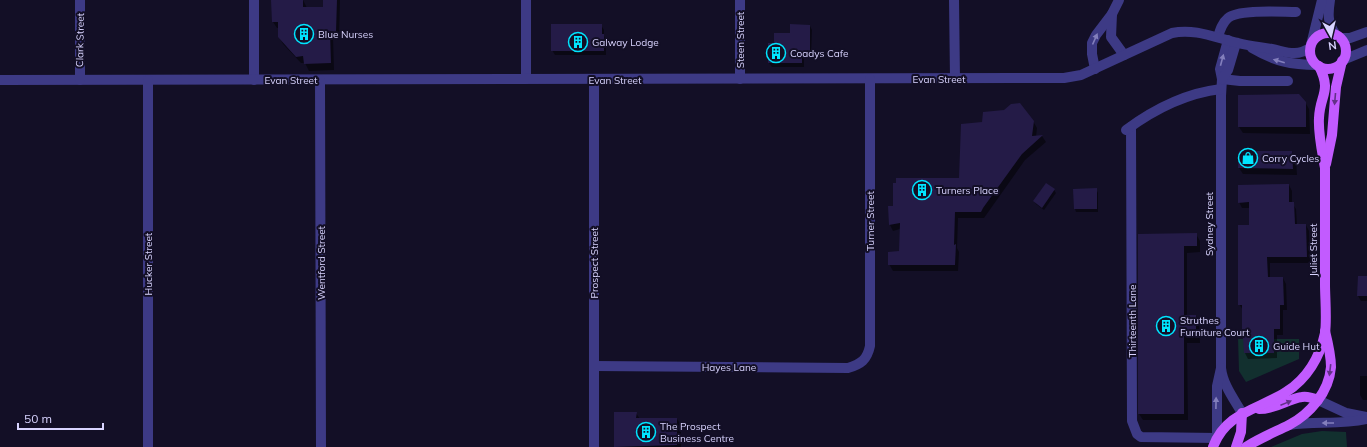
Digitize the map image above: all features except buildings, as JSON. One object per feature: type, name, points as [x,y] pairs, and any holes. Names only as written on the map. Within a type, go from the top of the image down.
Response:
[{"type":"main road","points":[[1328,33],[1338,37],[1343,42],[1345,50],[1342,60],[1338,65],[1330,68],[1318,65],[1311,56],[1311,46],[1315,39],[1328,33]]},
{"type":"main road","name":"Juliet Street","points":[[1325,168],[1330,144],[1336,87],[1342,60]]},
{"type":"main road","name":"Juliet Street","points":[[1246,447],[1266,435],[1289,425],[1305,414],[1318,400],[1327,384],[1331,368],[1330,352],[1325,332],[1325,168],[1318,118],[1326,84],[1318,65]]},
{"type":"main road","name":"Juliet Street","points":[[1242,413],[1287,392],[1304,378],[1317,356],[1325,332]]},
{"type":"main road","points":[[1253,408],[1271,408],[1302,397],[1318,400]]},
{"type":"main road","points":[[1215,443],[1229,423],[1242,413]]},
{"type":"main road","points":[[1236,447],[1242,432],[1242,413]]},
{"type":"street","name":"Clark Street","points":[[80,0],[80,80]]},
{"type":"street","points":[[254,0],[254,80]]},
{"type":"street","points":[[526,0],[526,79]]},
{"type":"street","name":"Steen Street","points":[[740,0],[740,79]]},
{"type":"street","points":[[954,0],[954,79]]},
{"type":"street","points":[[1096,68],[1092,54],[1092,43],[1096,35],[1112,14],[1119,0]]},
{"type":"street","points":[[1311,46],[1322,0]]},
{"type":"street","points":[[1330,0],[1328,20],[1338,37],[1354,38],[1367,32]]},
{"type":"street","points":[[1232,41],[1223,24],[1234,15],[1249,13],[1296,12]]},
{"type":"street","points":[[1112,14],[1111,37],[1124,55]]},
{"type":"street","name":"Evan Street","points":[[0,80],[1064,78],[1081,75],[1172,33],[1180,31],[1189,31],[1295,54],[1302,52],[1311,46]]},
{"type":"street","name":"Evan Street","points":[[1232,41],[1269,57],[1285,62],[1318,65]]},
{"type":"street","name":"Sydney Street","points":[[1221,368],[1220,69],[1232,41]]},
{"type":"street","points":[[1342,60],[1367,50]]},
{"type":"street","name":"Turner Street","points":[[864,361],[869,353],[870,346],[870,79]]},
{"type":"street","name":"Hucker Street","points":[[148,80],[148,447]]},
{"type":"street","name":"Wentford Street","points":[[320,80],[321,447]]},
{"type":"street","name":"Prospect Street","points":[[594,80],[594,447]]},
{"type":"street","name":"Thirteenth Lane","points":[[1215,443],[1141,437],[1137,434],[1132,424],[1128,129],[1154,112],[1182,99],[1208,91],[1221,84],[1240,81],[1288,81]]},
{"type":"street","name":"Hayes Lane","points":[[594,366],[848,368],[864,361]]},
{"type":"street","points":[[1221,368],[1225,384],[1242,413]]},
{"type":"street","points":[[1215,443],[1217,386],[1221,368]]},
{"type":"street","points":[[1318,400],[1346,413],[1367,418]]},
{"type":"street","points":[[1289,425],[1310,423],[1344,423],[1367,418]]},
{"type":"green space","points":[[1238,339],[1299,339],[1299,359],[1246,382],[1239,371]]},
{"type":"green space","points":[[1322,431],[1346,432],[1347,447],[1271,447],[1302,434]]},
{"type":"place","name":"Blue Nurses","points":[[304,34]]},
{"type":"place","name":"Galway Lodge","points":[[578,42]]},
{"type":"place","name":"Coadys Cafe","points":[[776,53]]},
{"type":"place","name":"Corry Cycles","points":[[1248,158]]},
{"type":"place","name":"Turners Place","points":[[922,190]]},
{"type":"place","name":"Struthes Furniture Court","points":[[1166,326]]},
{"type":"place","name":"Guide Hut","points":[[1259,346]]},
{"type":"place","name":"The Prospect Business Centre","points":[[646,432]]}]
